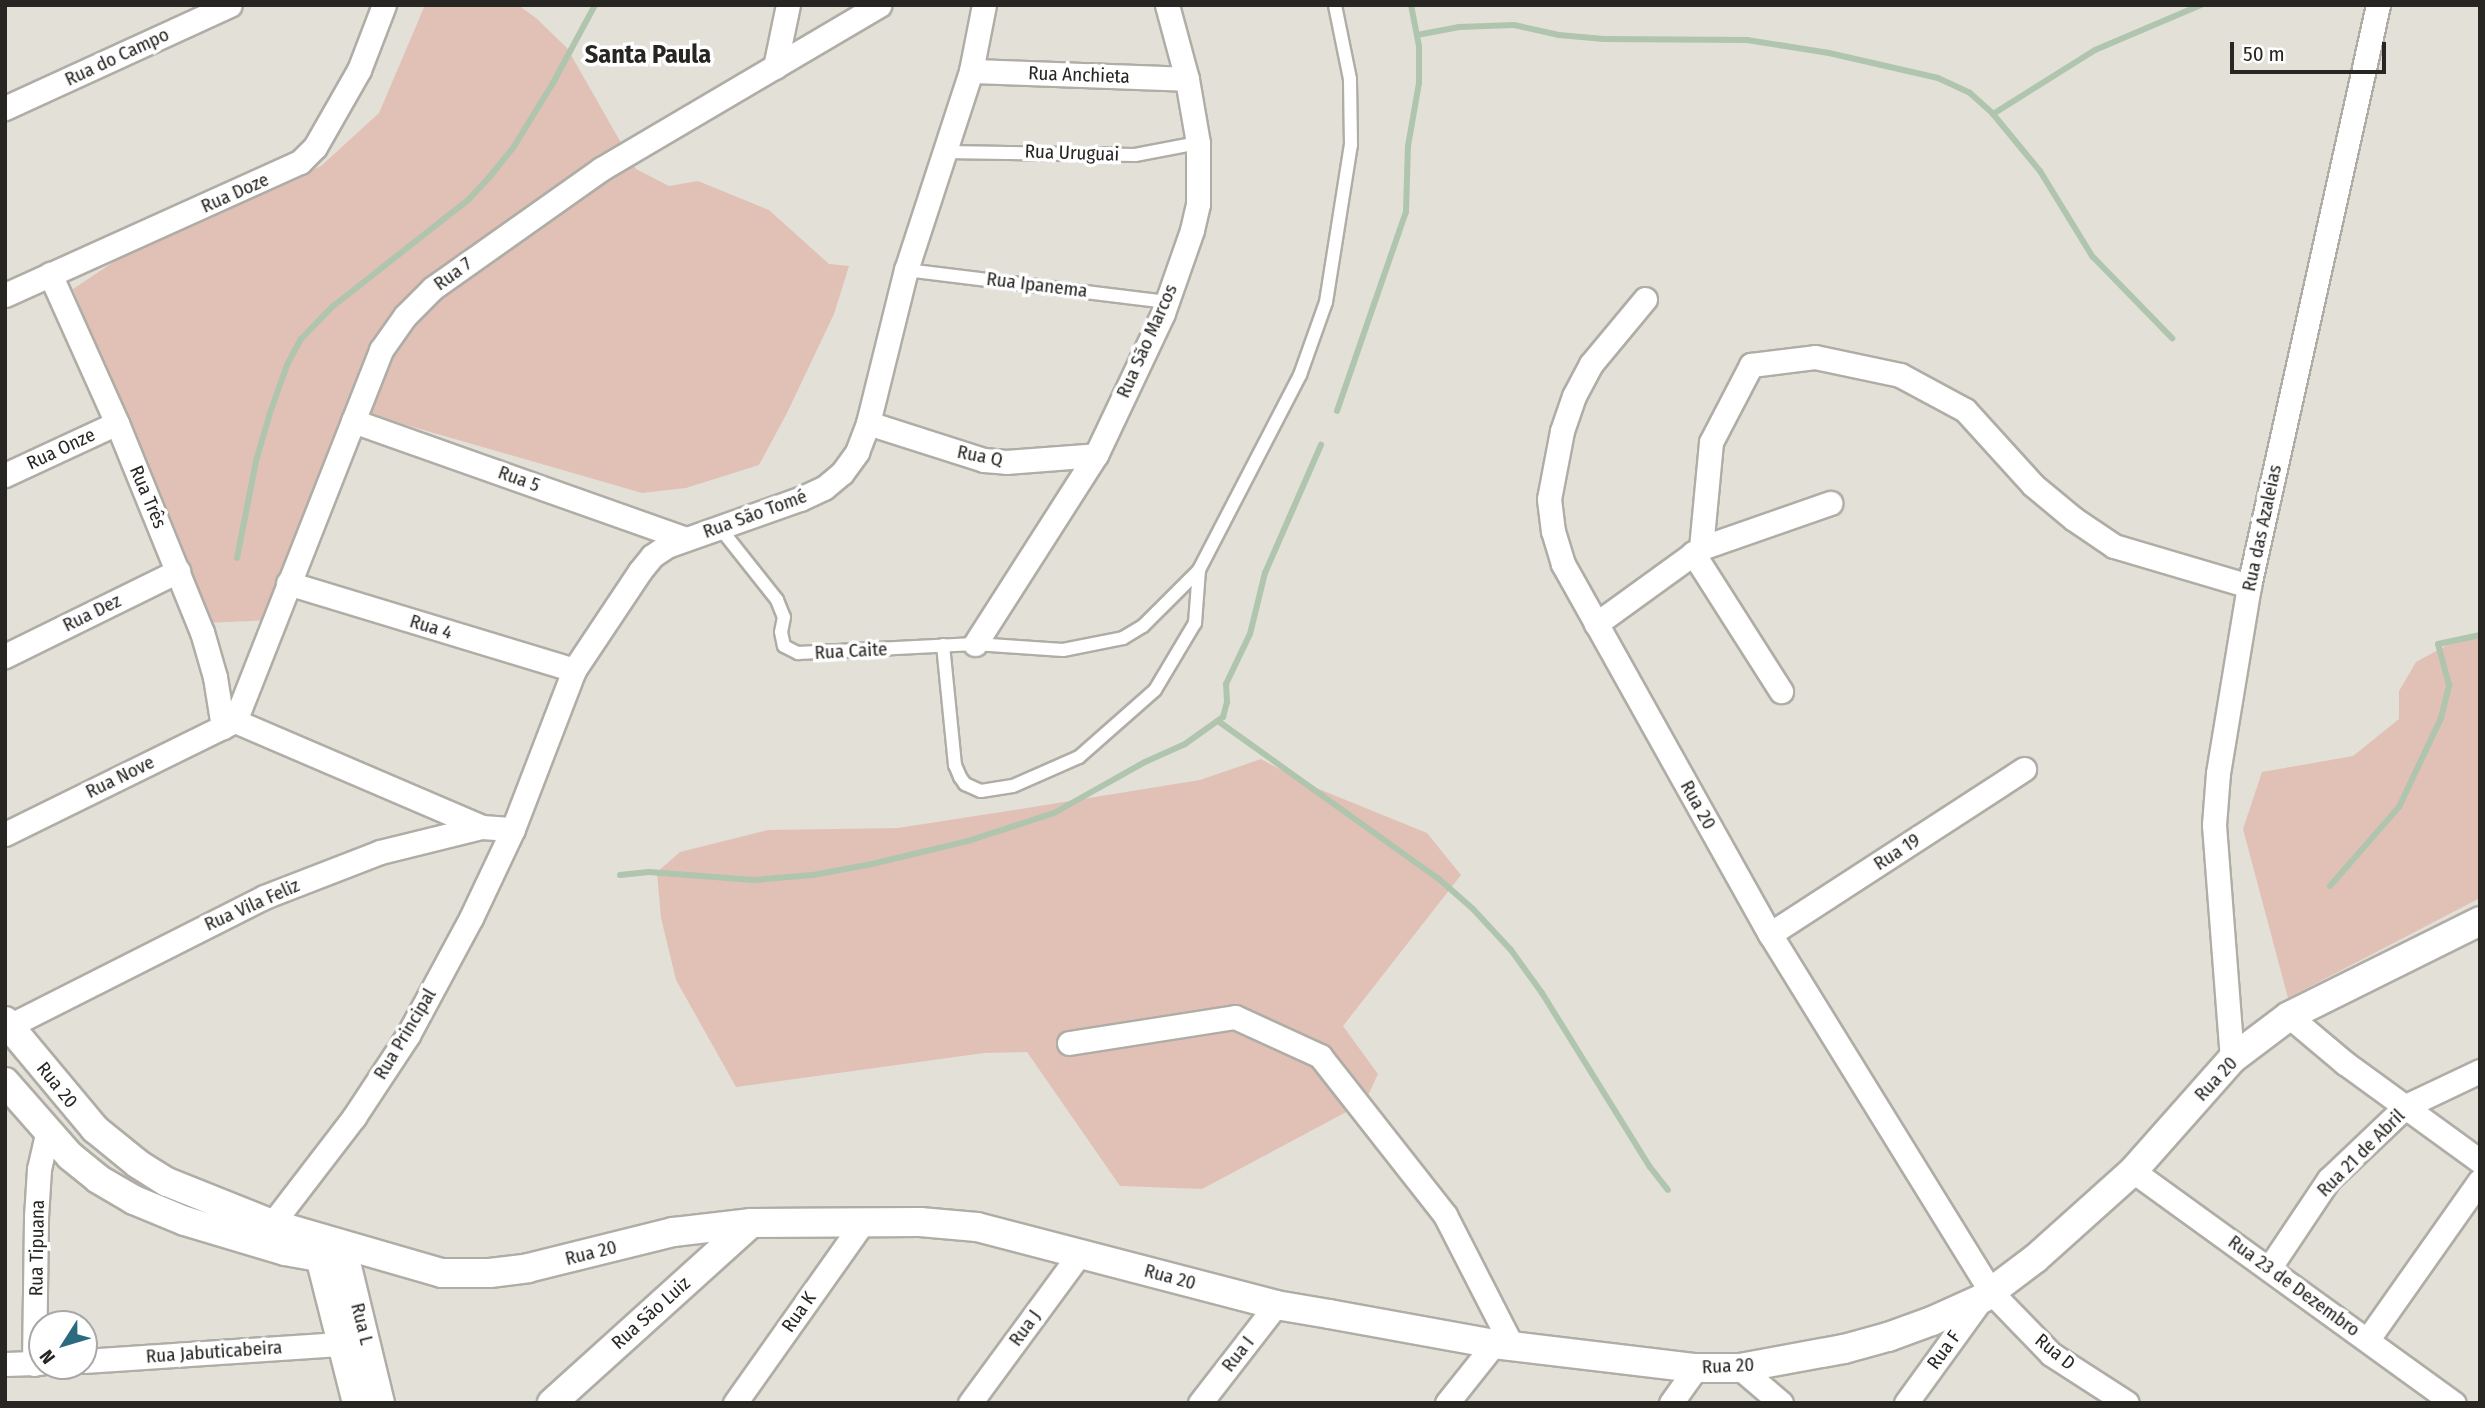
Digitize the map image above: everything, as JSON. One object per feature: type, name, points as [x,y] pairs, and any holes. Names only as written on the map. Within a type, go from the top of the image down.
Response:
[{"type":"street","name":"Rua do Campo","points":[[5,108],[230,5]]},
{"type":"street","name":"Rua Doze","points":[[5,295],[300,162],[315,147],[359,70],[384,5]]},
{"type":"street","points":[[775,68],[788,5]]},
{"type":"street","name":"Rua 7","points":[[229,724],[381,350],[405,316],[433,288],[601,169],[879,5]]},
{"type":"street","name":"Rua São Tomé","points":[[513,829],[574,670],[652,556],[684,538],[720,528],[824,488],[842,473],[857,452],[868,423],[906,271],[971,71],[985,5]]},
{"type":"street","name":"Rua São Marcos","points":[[975,644],[1096,455],[1167,302],[1198,204],[1198,143],[1187,79],[1167,5]]},
{"type":"street","name":"Rua das Azaleias","points":[[2232,1059],[2214,825],[2218,773],[2249,586],[2378,5]]},
{"type":"street","name":"Rua Anchieta","points":[[971,71],[1187,79]]},
{"type":"street","name":"Rua Três","points":[[50,274],[117,423],[178,571],[229,724]]},
{"type":"street","name":"Rua 20","points":[[1645,299],[1591,364],[1574,396],[1562,431],[1549,499],[1553,531],[1563,564],[1770,934],[1987,1295]]},
{"type":"street","points":[[1781,691],[1697,551],[1711,442],[1751,365],[1815,357],[1900,375],[1965,410],[2033,485],[2074,519],[2114,546],[2249,586]]},
{"type":"street","name":"Rua 5","points":[[353,421],[684,538]]},
{"type":"street","name":"Rua Onze","points":[[5,475],[117,423]]},
{"type":"street","name":"Rua Q","points":[[868,423],[984,460],[1006,462],[1096,455]]},
{"type":"street","points":[[1596,624],[1697,551],[1830,503]]},
{"type":"street","name":"Rua Dez","points":[[5,656],[178,571]]},
{"type":"street","name":"Rua 4","points":[[288,583],[574,670]]},
{"type":"street","points":[[229,724],[482,827]]},
{"type":"street","name":"Rua Nove","points":[[5,834],[229,724]]},
{"type":"street","name":"Rua 19","points":[[1770,934],[2024,769]]},
{"type":"street","name":"Rua Vila Feliz","points":[[6,1025],[264,897],[380,852],[482,827],[513,829]]},
{"type":"street","name":"Rua Principal","points":[[272,1224],[354,1117],[408,1035],[471,918],[513,829]]},
{"type":"street","name":"Rua 20","points":[[5,1082],[47,1133],[97,1179],[134,1200],[240,1239],[326,1247],[442,1273],[490,1273],[528,1268],[673,1233],[751,1223],[920,1222],[977,1227],[1276,1304],[1503,1345],[1696,1368],[1740,1368],[1818,1354],[1888,1337],[1932,1321],[1987,1295],[2036,1258],[2133,1171],[2232,1059],[2289,1017],[2478,925]]},
{"type":"street","points":[[1069,1043],[1235,1017],[1320,1056],[1445,1215],[1503,1345],[1447,1403]]},
{"type":"street","points":[[2289,1017],[2345,1063],[2480,1161]]},
{"type":"street","name":"Rua 20","points":[[6,1025],[78,1112],[114,1146],[167,1182],[326,1247]]},
{"type":"street","name":"Rua 21 de Abril","points":[[2270,1268],[2329,1179],[2406,1106],[2480,1071]]},
{"type":"street","name":"Rua Tipuana","points":[[37,1310],[36,1217],[39,1169],[47,1133]]},
{"type":"street","name":"Rua 23 de Dezembro","points":[[2133,1171],[2454,1403]]},
{"type":"street","points":[[2368,1339],[2480,1180]]},
{"type":"street","name":"Rua K","points":[[735,1403],[863,1222]]},
{"type":"street","name":"Rua São Luiz","points":[[552,1403],[751,1223]]},
{"type":"street","points":[[326,1247],[343,1344],[358,1403]]},
{"type":"street","name":"Rua L","points":[[326,1247],[380,1403]]},
{"type":"street","name":"Rua J","points":[[970,1403],[1080,1253]]},
{"type":"street","name":"Rua F","points":[[1906,1403],[1987,1295]]},
{"type":"street","name":"Rua D","points":[[1987,1295],[2051,1354],[2127,1403]]},
{"type":"street","name":"Rua I","points":[[1200,1403],[1276,1304]]},
{"type":"street","name":"Rua Jabuticabeira","points":[[98,1360],[343,1344]]},
{"type":"street","points":[[5,1364],[28,1364]]},
{"type":"street","points":[[1671,1403],[1696,1368]]},
{"type":"street","points":[[1740,1368],[1781,1403]]},
{"type":"lane","points":[[943,645],[955,765],[965,784],[981,791],[1013,786],[1079,757],[1155,690],[1195,623],[1199,570],[1300,375],[1326,302],[1351,145],[1350,79],[1335,5]]},
{"type":"lane","name":"Rua Uruguai","points":[[944,152],[1135,155],[1198,143]]},
{"type":"lane","name":"Rua Ipanema","points":[[906,271],[1167,302]]},
{"type":"lane","name":"Rua Caite","points":[[720,528],[777,600],[784,617],[781,639],[789,650],[812,653],[975,644],[1063,650],[1123,638],[1143,626],[1199,570]]},
{"type":"shaded area","points":[[425,5],[518,5],[536,18],[567,48],[636,169],[669,186],[698,181],[769,210],[829,264],[849,266],[834,314],[759,465],[686,488],[642,493],[365,413],[270,620],[205,623],[73,289],[139,245],[191,226],[321,166],[379,113]]},
{"type":"shaded area","points":[[2480,634],[2480,898],[2288,998],[2243,829],[2262,772],[2353,756],[2399,719],[2399,691],[2416,662],[2458,639]]},
{"type":"shaded area","points":[[1261,759],[1309,785],[1427,833],[1461,875],[1343,1026],[1378,1074],[1365,1102],[1202,1189],[1120,1186],[1027,1052],[984,1053],[736,1087],[676,980],[661,918],[657,872],[680,852],[768,830],[898,828],[1014,810],[1200,780]]},
{"type":"waterway","points":[[237,558],[256,461],[270,413],[287,365],[301,339],[332,307],[469,199],[491,175],[513,148],[553,83],[595,5]]},
{"type":"waterway","points":[[1337,411],[1406,212],[1408,146],[1419,83],[1419,46],[1411,5]]},
{"type":"waterway","points":[[1993,114],[2095,50],[2201,5]]},
{"type":"waterway","points":[[1417,35],[1459,27],[1514,25],[1559,35],[1604,39],[1747,40],[1829,53],[1938,78],[1970,93],[1993,114],[2040,171],[2092,256],[2172,338]]},
{"type":"waterway","points":[[620,875],[649,872],[754,880],[813,875],[872,864],[968,841],[1054,813],[1145,762],[1185,744],[1223,717],[1227,702],[1226,684],[1250,634],[1265,573],[1321,445]]},
{"type":"waterway","points":[[2330,886],[2399,807],[2441,718],[2449,685],[2438,644],[2480,635]]},
{"type":"waterway","points":[[1218,721],[1439,879],[1473,909],[1511,950],[1542,993],[1650,1167],[1668,1190]]},
{"type":"district","name":"Santa Paula","points":[[648,55]]}]
